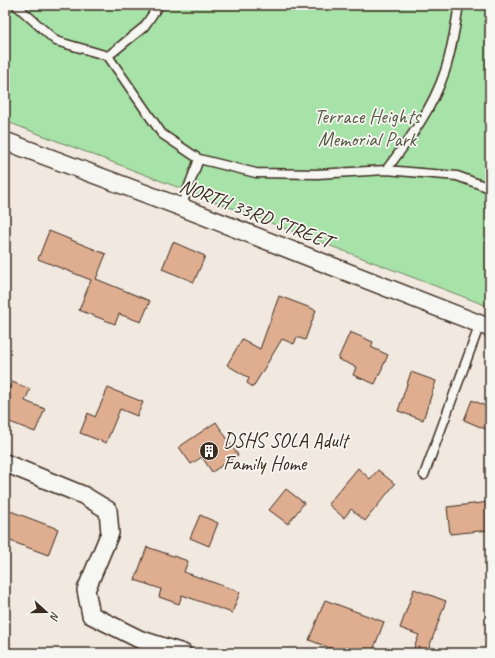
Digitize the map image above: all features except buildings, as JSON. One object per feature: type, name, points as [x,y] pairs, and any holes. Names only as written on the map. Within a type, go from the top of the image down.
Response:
[{"type":"street","name":"NORTH 33RD STREET","points":[[5,141],[181,207],[485,326]]},
{"type":"street","points":[[5,463],[83,495],[108,510],[110,533],[86,590],[91,615],[140,639],[183,653]]},
{"type":"lane","points":[[16,5],[56,41],[108,56],[162,134],[199,159],[256,173],[318,174],[386,170],[457,176],[490,188]]},
{"type":"lane","points":[[108,56],[144,27],[159,5]]},
{"type":"lane","points":[[386,170],[409,140],[429,108],[445,71],[459,5]]},
{"type":"lane","points":[[181,207],[199,159]]},
{"type":"lane","points":[[424,475],[485,326]]},
{"type":"green space","name":"Terrace Heights Memorial Park","points":[[5,5],[490,5],[490,307],[5,121]]},
{"type":"place","name":"DSHS SOLA Adult Family Home","points":[[209,451]]}]
